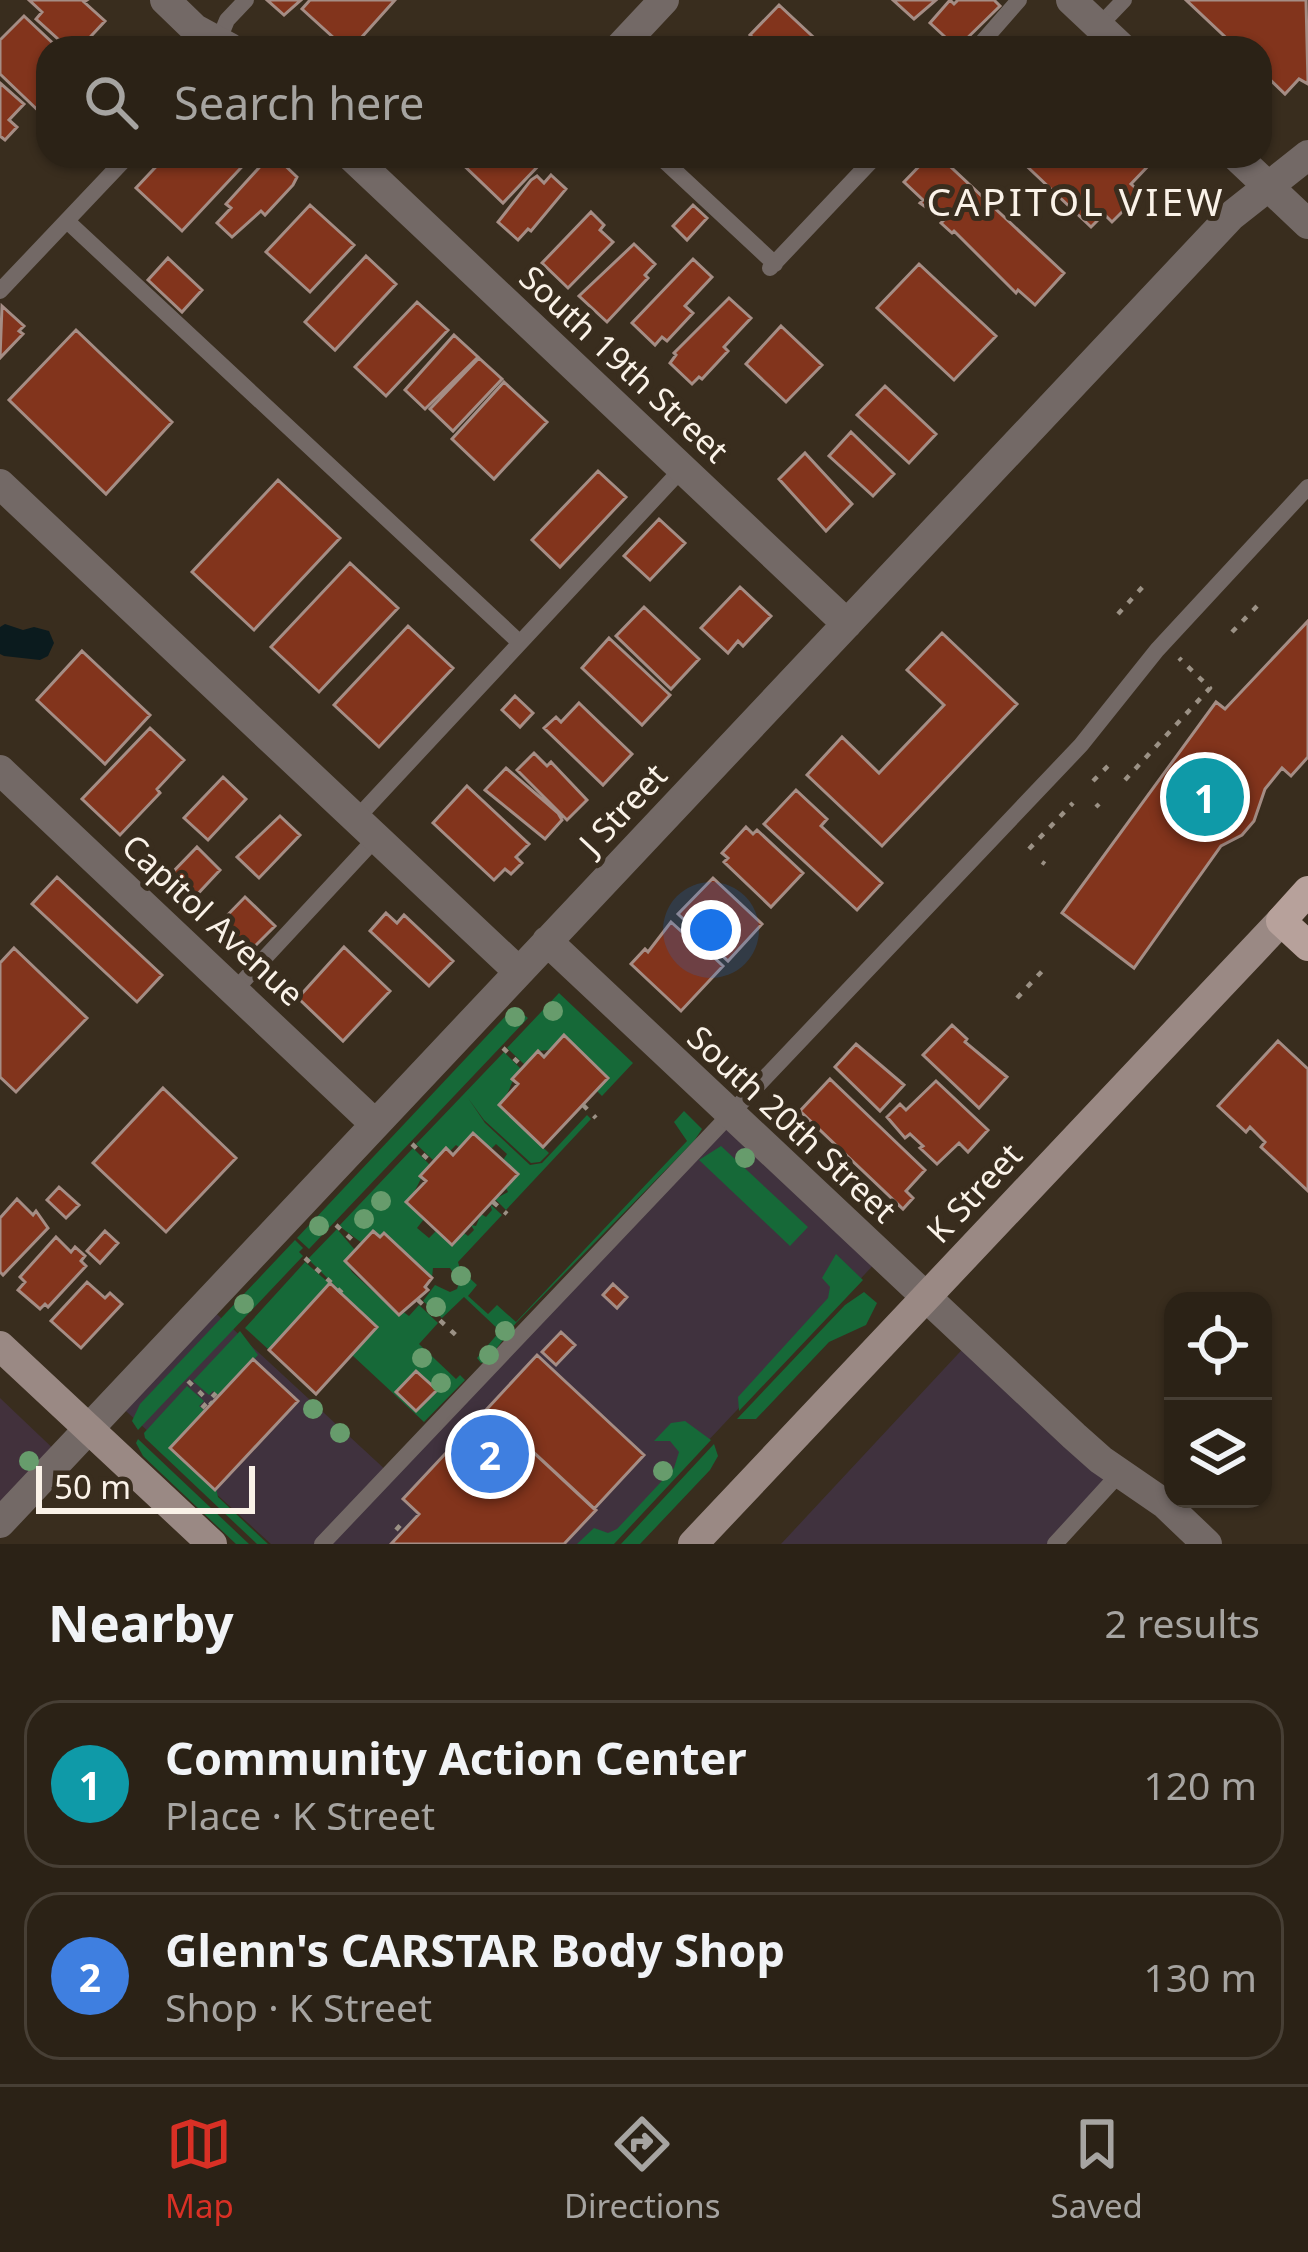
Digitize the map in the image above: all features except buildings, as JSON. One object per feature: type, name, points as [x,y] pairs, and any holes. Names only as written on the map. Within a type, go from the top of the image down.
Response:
[{"type":"main road","name":"K Street","points":[[693,1544],[1308,891]]},
{"type":"main road","points":[[1280,921],[1308,946]]},
{"type":"main road","points":[[0,1346],[212,1544]]},
{"type":"street","points":[[164,0],[206,36]]},
{"type":"street","points":[[630,36],[664,0]]},
{"type":"street","points":[[1071,0],[1110,36]]},
{"type":"street","name":"J Street","points":[[0,1523],[1231,216],[1308,155]]},
{"type":"street","name":"South 19th Street","points":[[364,168],[847,624]]},
{"type":"street","points":[[1248,168],[1308,224]]},
{"type":"street","points":[[0,484],[518,971]]},
{"type":"street","name":"Capitol Avenue","points":[[0,770],[375,1124]]},
{"type":"street","name":"South 20th Street","points":[[547,941],[1087,1448],[1165,1504],[1207,1544]]},
{"type":"lane","points":[[223,36],[227,20],[246,0]]},
{"type":"lane","points":[[987,36],[1019,0]]},
{"type":"lane","points":[[1111,36],[1124,0]]},
{"type":"lane","points":[[0,291],[117,168]]},
{"type":"lane","points":[[671,168],[772,266],[865,168]]},
{"type":"lane","points":[[67,221],[518,641]]},
{"type":"lane","points":[[234,991],[518,641],[682,469]]},
{"type":"lane","points":[[322,1544],[1101,724],[1157,650],[1308,487]]},
{"type":"lane","points":[[1055,1544],[1120,1473]]},
{"type":"path","points":[[1118,614],[1148,581]]},
{"type":"path","points":[[1232,632],[1263,600]]},
{"type":"path","points":[[1125,780],[1210,688],[1188,667]]},
{"type":"path","points":[[1093,781],[1109,765]]},
{"type":"path","points":[[1029,849],[1073,803]]},
{"type":"path","points":[[1017,998],[1045,968]]},
{"type":"path","points":[[503,1048],[523,1067]]},
{"type":"path","points":[[583,1105],[596,1118]]},
{"type":"path","points":[[412,1144],[432,1163]]},
{"type":"path","points":[[493,1202],[507,1214]]},
{"type":"path","points":[[336,1225],[358,1246]]},
{"type":"path","points":[[305,1258],[342,1293]]},
{"type":"path","points":[[418,1300],[460,1339]]},
{"type":"path","points":[[188,1381],[210,1402]]},
{"type":"path","points":[[202,1408],[216,1394]]},
{"type":"path","points":[[396,1530],[404,1521]]},
{"type":"shaded area","points":[[0,627],[49,631],[54,643],[48,656],[40,660],[0,654]]},
{"type":"shaded area","points":[[730,1115],[881,1257],[611,1544],[271,1544],[115,1401],[206,1304],[389,1473]]},
{"type":"shaded area","points":[[971,1340],[1120,1473],[1055,1544],[781,1544]]},
{"type":"shaded area","points":[[0,1398],[62,1457],[0,1523]]},
{"type":"green space","points":[[559,993],[633,1063],[602,1096],[596,1090],[608,1077],[564,1036],[550,1050],[537,1051],[525,1065],[507,1048]]},
{"type":"green space","points":[[514,1007],[528,1018],[309,1249],[297,1238]]},
{"type":"green space","points":[[504,1052],[521,1069],[499,1105],[549,1153],[531,1163],[484,1120],[468,1098],[485,1123],[530,1165],[542,1163],[587,1115],[591,1119],[506,1210],[495,1199],[508,1192],[506,1188],[518,1174],[503,1160],[507,1154],[496,1144],[491,1149],[473,1133],[460,1148],[446,1148],[434,1161],[416,1144]]},
{"type":"green space","points":[[684,1111],[702,1129],[694,1141],[481,1363],[477,1358],[500,1331],[464,1297],[442,1318],[423,1301],[435,1285],[450,1292],[457,1289],[459,1283],[450,1268],[433,1268],[432,1278],[384,1234],[380,1237],[373,1231],[362,1243],[339,1226],[413,1148],[430,1165],[406,1202],[424,1219],[417,1228],[429,1238],[436,1231],[453,1245],[474,1230],[471,1225],[476,1226],[481,1214],[486,1217],[492,1210],[490,1204],[502,1215],[458,1262],[477,1285],[468,1296],[488,1314],[497,1305],[516,1322],[687,1141],[674,1122]]},
{"type":"green space","points":[[721,1146],[808,1227],[790,1246],[699,1160]]},
{"type":"green space","points":[[337,1229],[355,1250],[345,1260],[352,1272],[398,1314],[402,1311],[409,1316],[419,1305],[438,1323],[419,1344],[456,1379],[460,1375],[465,1380],[424,1422],[352,1355],[377,1327],[308,1259]]},
{"type":"green space","points":[[295,1240],[303,1256],[138,1430],[132,1421],[140,1404]]},
{"type":"green space","points":[[836,1254],[863,1280],[739,1411],[738,1397],[828,1298],[830,1287],[822,1278]]},
{"type":"green space","points":[[305,1262],[330,1284],[269,1350],[245,1328]]},
{"type":"green space","points":[[864,1292],[877,1303],[866,1325],[829,1342],[756,1419],[737,1419],[845,1305]]},
{"type":"green space","points":[[240,1331],[258,1355],[219,1396],[213,1391],[209,1395],[193,1381]]},
{"type":"green space","points":[[187,1386],[204,1401],[199,1406],[205,1411],[170,1448],[216,1488],[218,1497],[268,1544],[257,1544],[145,1438],[144,1433]]},
{"type":"green space","points":[[685,1421],[711,1440],[614,1544],[577,1544],[594,1528],[608,1533],[617,1529],[674,1468],[679,1452],[670,1441],[654,1441],[671,1423]]},
{"type":"green space","points":[[138,1439],[249,1544],[236,1544],[143,1456]]},
{"type":"green space","points":[[714,1444],[718,1456],[710,1470],[640,1544],[621,1544]]},
{"type":"place","name":"Community Action Center","points":[[1205,797]]},
{"type":"place","name":"Glenn's CARSTAR Body Shop","points":[[490,1454]]},
{"type":"district","name":"CAPITOL VIEW","points":[[1076,202]]}]
